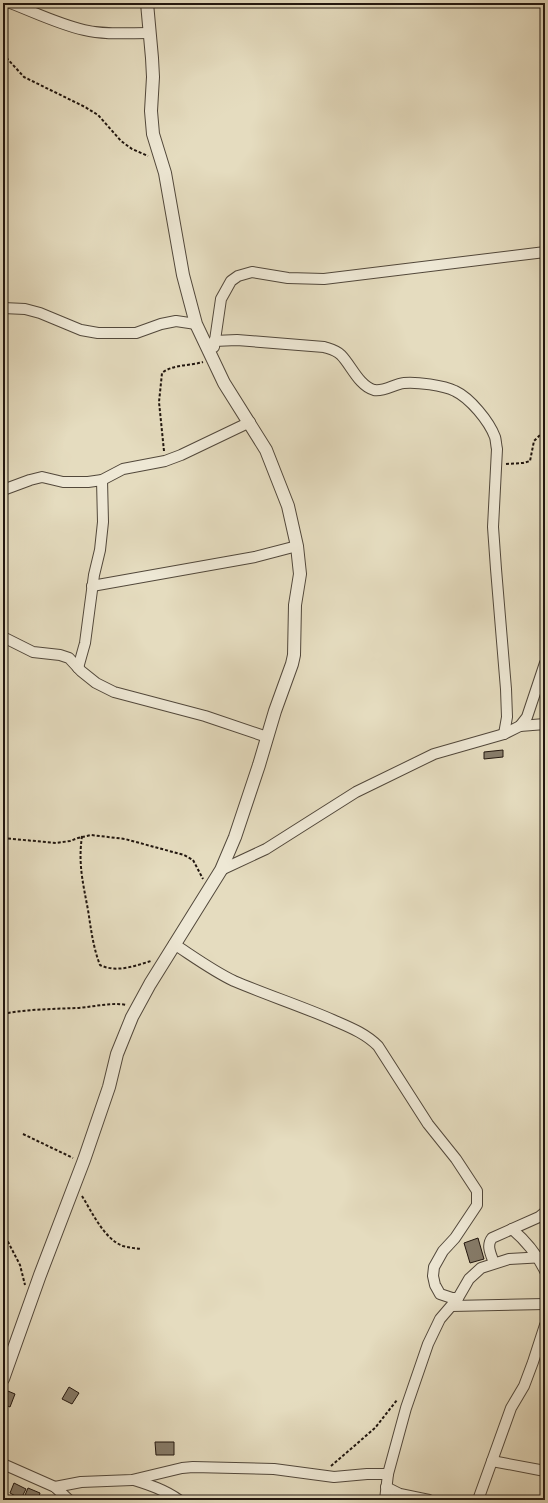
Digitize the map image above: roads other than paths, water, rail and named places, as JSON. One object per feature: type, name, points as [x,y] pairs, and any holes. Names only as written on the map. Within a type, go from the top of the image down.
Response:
[{"type":"street","points":[[10,3],[55,21],[85,30],[118,34],[149,33]]},
{"type":"street","points":[[3,1379],[83,1163],[109,1088],[117,1054],[138,1007],[174,944],[221,870],[235,837],[267,737],[290,672],[294,655],[295,605],[300,574],[298,546],[285,499],[266,450],[250,422],[224,383],[196,324],[183,275],[173,210],[154,134],[151,111],[153,65],[147,3]]},
{"type":"street","points":[[214,361],[214,341],[221,300],[231,281],[245,273],[252,272],[288,278],[324,279],[545,252]]},
{"type":"street","points":[[3,308],[24,309],[40,313],[81,330],[98,333],[136,333],[161,324],[176,321],[196,324]]},
{"type":"street","points":[[214,341],[238,340],[324,347],[334,350],[340,354],[356,375],[373,390],[402,383],[413,383],[455,391],[466,398],[487,423],[495,436],[497,449],[493,527],[506,689],[507,717],[504,734]]},
{"type":"street","points":[[3,490],[42,477],[63,482],[88,482],[102,480],[123,469],[165,461],[213,441],[250,422]]},
{"type":"street","points":[[78,668],[85,643],[92,586],[100,550],[103,522],[102,480]]},
{"type":"street","points":[[92,586],[255,557],[298,546]]},
{"type":"street","points":[[3,637],[33,652],[60,655],[69,658],[78,668],[96,683],[114,692],[205,716],[267,737]]},
{"type":"street","points":[[520,726],[527,717],[545,663]]},
{"type":"street","points":[[221,870],[266,849],[356,792],[434,754],[504,734],[520,726],[545,724]]},
{"type":"street","points":[[174,944],[210,968],[234,980],[318,1013],[369,1037],[378,1046],[428,1124],[456,1159],[477,1191],[477,1205],[455,1238],[443,1251],[434,1267],[435,1285],[440,1294],[452,1298],[455,1302],[545,1304]]},
{"type":"street","points":[[494,1263],[489,1249],[489,1242],[492,1238],[539,1217],[545,1212]]},
{"type":"street","points":[[512,1229],[541,1257],[545,1271]]},
{"type":"street","points":[[385,1500],[388,1474],[406,1408],[423,1358],[433,1332],[440,1319],[455,1302],[473,1273],[481,1268],[509,1259],[541,1257]]},
{"type":"street","points":[[478,1500],[511,1408],[524,1386],[545,1325]]},
{"type":"street","points":[[492,1461],[545,1471]]},
{"type":"street","points":[[3,1464],[55,1487],[69,1500]]},
{"type":"street","points":[[55,1487],[81,1482],[132,1480],[192,1467],[274,1469],[334,1477],[388,1474]]},
{"type":"street","points":[[132,1480],[151,1485],[179,1500]]},
{"type":"street","points":[[386,1487],[400,1494],[429,1500]]}]
